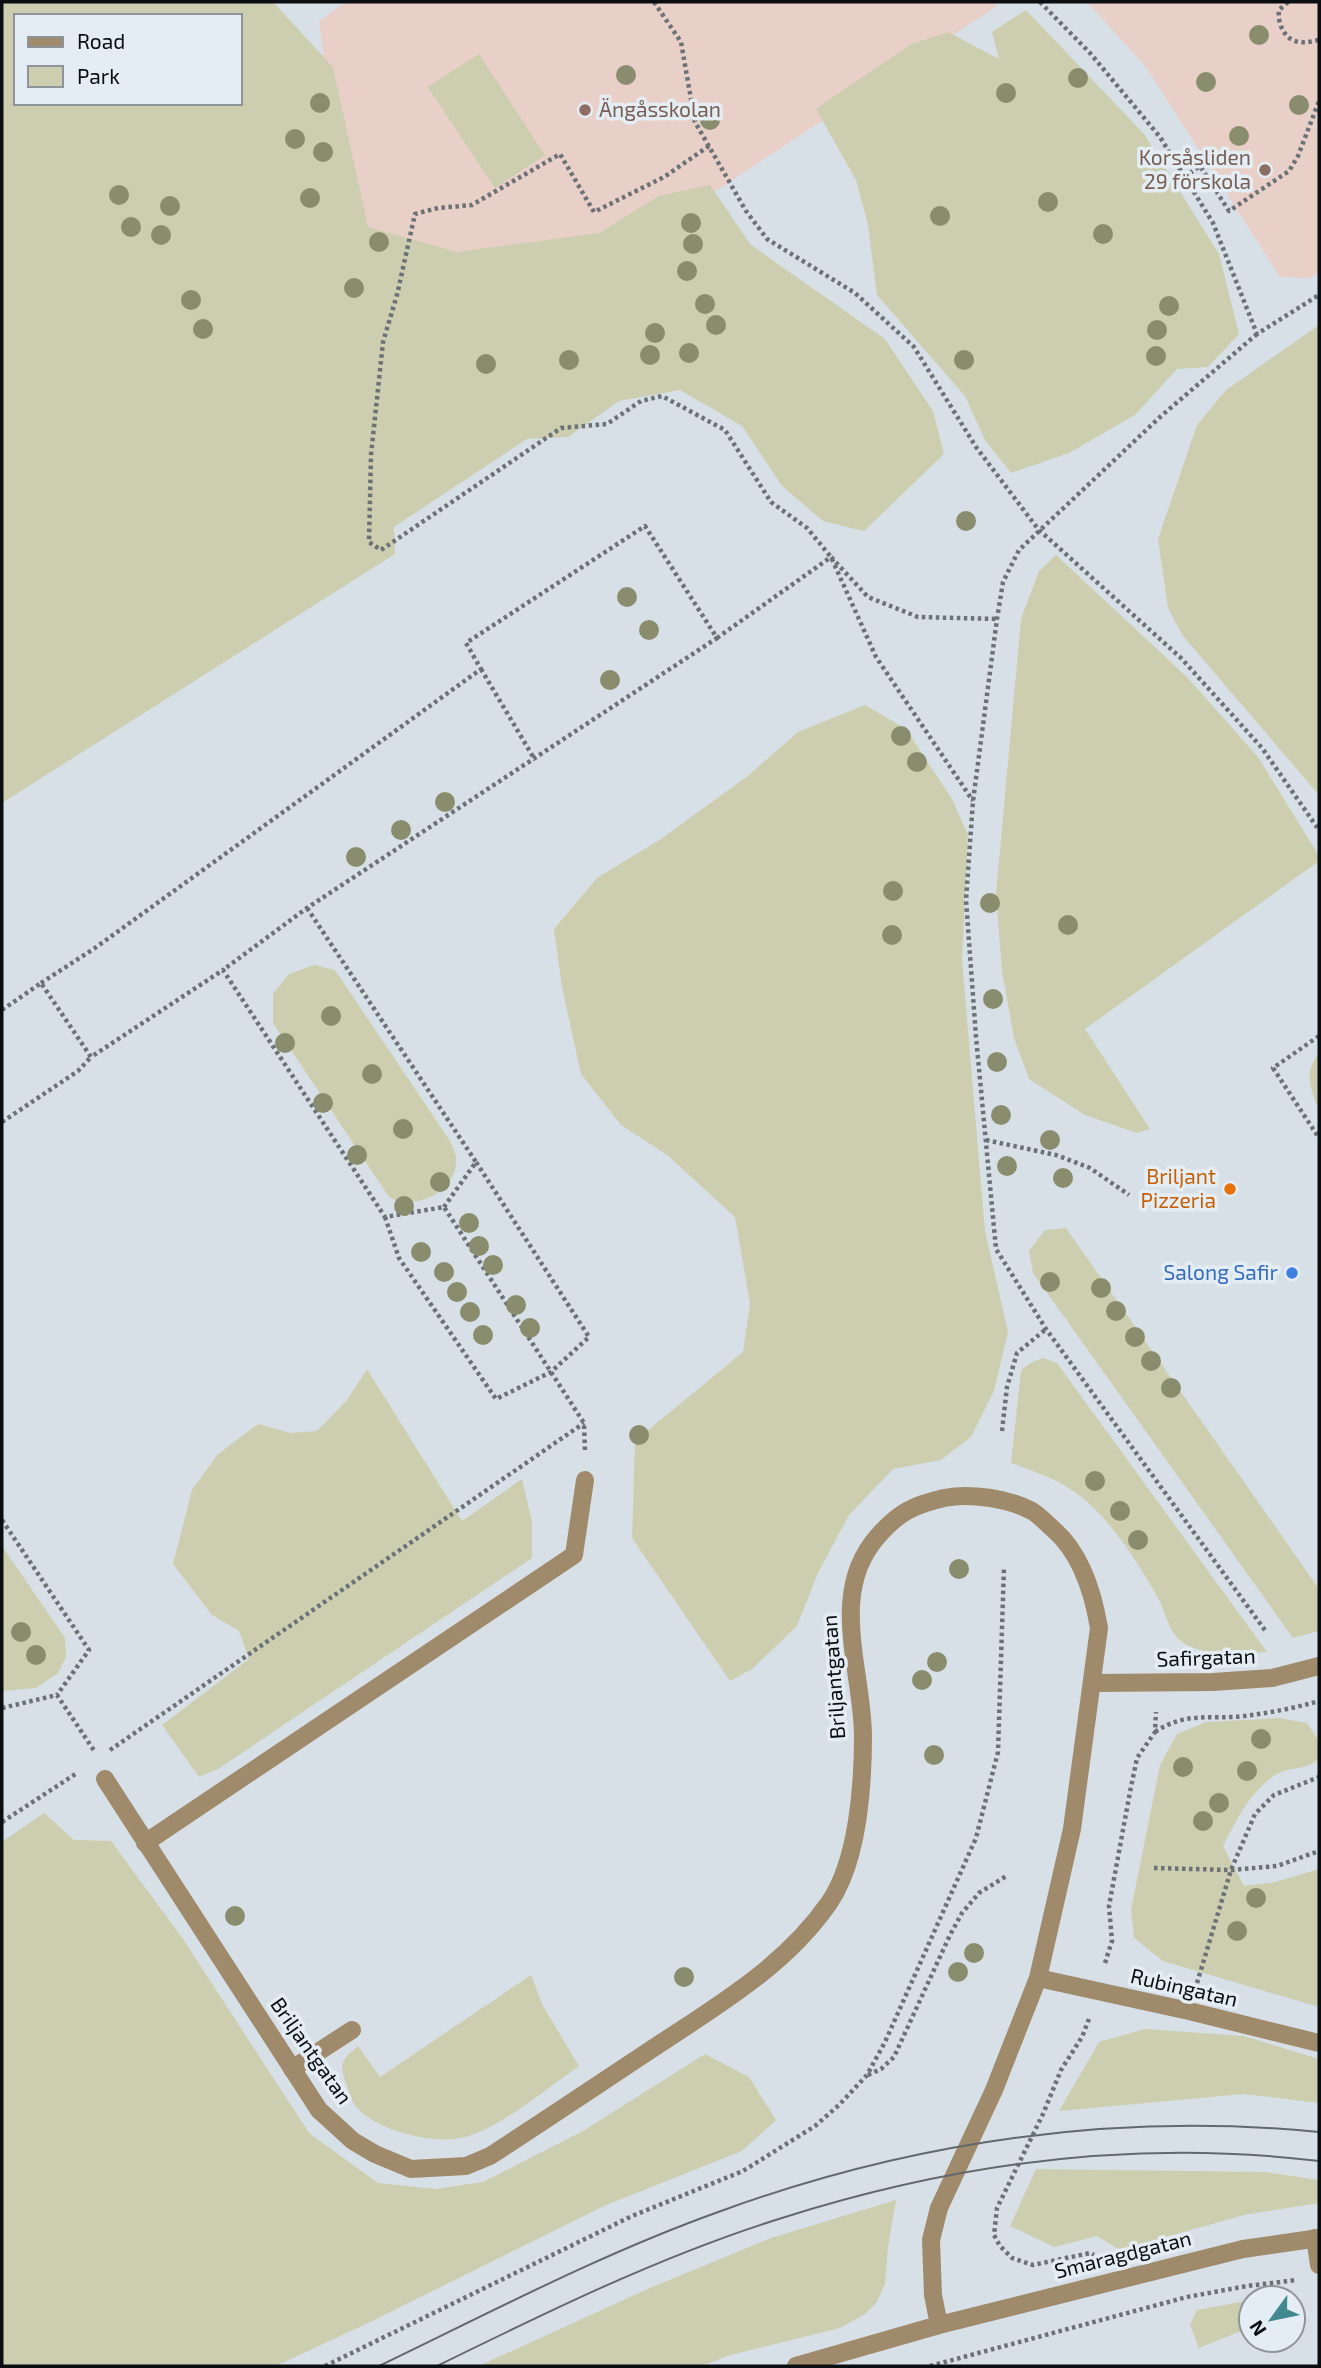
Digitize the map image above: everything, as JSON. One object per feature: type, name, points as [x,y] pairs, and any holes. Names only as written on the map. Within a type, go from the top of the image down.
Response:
[{"type":"street","points":[[145,1843],[574,1555],[585,1480]]},
{"type":"street","name":"Briljantgatan","points":[[105,1779],[319,2110],[353,2141],[375,2154],[411,2169],[466,2166],[490,2156],[721,2004],[790,1950],[830,1901],[853,1841],[859,1804],[863,1733],[850,1616],[853,1581],[866,1549],[889,1523],[917,1504],[957,1496],[990,1498],[1032,1511],[1062,1536],[1080,1564],[1094,1598],[1099,1628],[1093,1683],[1072,1829],[1038,1978],[994,2090],[939,2208],[931,2240],[933,2295],[939,2325]]},
{"type":"street","name":"Safirgatan","points":[[1093,1683],[1272,1678],[1319,1666]]},
{"type":"street","name":"Rubingatan","points":[[1038,1978],[1319,2043]]},
{"type":"street","points":[[292,2068],[352,2030]]},
{"type":"street","points":[[1317,2238],[1319,2265]]},
{"type":"street","name":"Smaragdgatan","points":[[939,2325],[1243,2249],[1317,2238]]},
{"type":"street","points":[[796,2366],[939,2325]]},
{"type":"path","points":[[654,2],[681,42],[695,122],[746,211],[767,239],[855,293],[914,347],[976,446],[1038,530],[1181,658],[1262,748],[1319,830]]},
{"type":"path","points":[[1040,2],[1090,53],[1160,137],[1213,223],[1257,334]]},
{"type":"path","points":[[1288,2],[1279,10],[1282,30],[1295,41],[1319,40]]},
{"type":"path","points":[[1184,177],[1200,166],[1229,211],[1289,171],[1298,156],[1319,101]]},
{"type":"path","points":[[709,146],[664,177],[594,212],[560,154],[472,205],[438,208],[415,214],[397,295],[383,342],[371,455],[369,542],[381,550],[561,428],[607,424],[641,401],[662,396],[725,430],[771,502],[807,528],[868,597],[918,617],[997,619]]},
{"type":"path","points":[[1267,1633],[1046,1329],[996,1249],[966,900],[973,801],[997,619],[1003,582],[1019,550],[1160,417],[1257,334],[1319,295]]},
{"type":"path","points":[[536,760],[466,643],[645,526],[717,638]]},
{"type":"path","points":[[2,1122],[78,1071],[91,1057],[223,970],[307,908],[536,760],[717,638],[831,557]]},
{"type":"path","points":[[831,557],[876,657],[973,801]]},
{"type":"path","points":[[2,1010],[105,941],[481,669]]},
{"type":"path","points":[[223,970],[385,1217],[399,1258],[496,1399],[551,1372],[589,1337],[307,908]]},
{"type":"path","points":[[41,984],[91,1057]]},
{"type":"path","points":[[1319,1037],[1273,1068],[1319,1138]]},
{"type":"path","points":[[986,1140],[1056,1154],[1090,1168],[1129,1195]]},
{"type":"path","points":[[385,1217],[444,1207],[476,1162]]},
{"type":"path","points":[[444,1207],[584,1423],[585,1480]]},
{"type":"path","points":[[1002,1431],[1007,1387],[1017,1353],[1046,1329]]},
{"type":"path","points":[[57,1695],[99,1758],[584,1423]]},
{"type":"path","points":[[2,1520],[89,1650],[57,1695],[2,1708]]},
{"type":"path","points":[[325,2366],[632,2216],[743,2171],[815,2126],[867,2075],[885,2042],[976,1839],[998,1752],[1004,1567]]},
{"type":"path","points":[[1112,1941],[1109,1906],[1132,1781],[1137,1758],[1154,1732],[1181,1718],[1242,1716],[1319,1701]]},
{"type":"path","points":[[1154,1732],[1156,1715]]},
{"type":"path","points":[[2,1822],[78,1773]]},
{"type":"path","points":[[1189,2011],[1231,1870],[1255,1814],[1274,1795],[1319,1777]]},
{"type":"path","points":[[1154,1868],[1231,1870],[1277,1866],[1319,1851]]},
{"type":"path","points":[[867,2075],[881,2069],[894,2057],[962,1913],[979,1893],[1008,1875]]},
{"type":"path","points":[[1082,2038],[1061,2070],[1043,2114],[997,2208],[994,2235],[1012,2259],[1033,2264],[1090,2253],[1099,2257]]},
{"type":"path","points":[[930,2366],[1186,2297],[1290,2280]]},
{"type":"shaded area","name":"Ängåsskolan","points":[[346,2],[994,2],[997,6],[699,202],[580,261],[390,276],[343,198],[319,21]]},
{"type":"shaded area","name":"Korsåsliden 29 förskola","points":[[1087,2],[1319,2],[1319,272],[1310,278],[1280,277],[1146,67]]},
{"type":"green space","points":[[2,2],[273,2],[333,67],[368,227],[457,252],[599,233],[659,196],[710,185],[751,245],[885,339],[933,411],[944,454],[864,531],[823,521],[782,486],[742,426],[680,390],[619,401],[568,437],[527,439],[394,527],[395,554],[2,803]]},
{"type":"green space","points":[[1026,10],[1144,134],[1219,254],[1239,334],[1208,367],[1177,369],[1135,415],[1069,453],[1011,473],[985,440],[965,396],[877,295],[868,225],[856,180],[816,109],[911,44],[948,32],[999,59],[992,32]]},
{"type":"green space","points":[[479,54],[545,155],[495,188],[428,87]]},
{"type":"green space","points":[[1319,325],[1319,795],[1183,636],[1168,608],[1158,539],[1197,425],[1226,390]]},
{"type":"green space","points":[[1056,555],[1187,677],[1258,757],[1319,856],[1319,861],[1085,1029],[1150,1129],[1137,1133],[1085,1115],[1029,1079],[1014,1038],[1002,971],[996,894],[1021,619],[1039,571]]},
{"type":"green space","points":[[865,705],[906,729],[952,799],[968,835],[962,960],[985,1231],[1008,1332],[994,1391],[971,1437],[941,1460],[893,1469],[849,1515],[818,1573],[797,1626],[752,1669],[730,1681],[632,1538],[635,1441],[743,1352],[750,1304],[735,1217],[667,1155],[621,1125],[581,1074],[562,987],[554,929],[597,878],[661,839],[749,775],[798,732]]},
{"type":"green space","points":[[314,965],[335,970],[450,1141],[456,1157],[455,1169],[451,1180],[434,1195],[411,1202],[389,1197],[273,1023],[273,994],[289,974]]},
{"type":"green space","points":[[1319,1054],[1319,1109],[1313,1095],[1310,1074]]},
{"type":"green space","points":[[1066,1228],[1319,1589],[1319,1631],[1293,1638],[1033,1273],[1029,1251],[1045,1230]]},
{"type":"green space","points":[[1043,1358],[1057,1363],[1267,1652],[1216,1653],[1196,1649],[1181,1641],[1172,1630],[1141,1569],[1091,1505],[1046,1476],[1011,1463],[1021,1370]]},
{"type":"green space","points":[[367,1369],[462,1521],[522,1479],[532,1522],[532,1558],[218,1769],[199,1777],[162,1725],[249,1659],[239,1631],[212,1615],[173,1564],[192,1490],[217,1455],[258,1424],[291,1433],[317,1431],[347,1400]]},
{"type":"green space","points":[[2,1546],[65,1638],[66,1657],[58,1673],[36,1688],[2,1691]]},
{"type":"green space","points":[[1279,1718],[1307,1723],[1319,1741],[1319,1759],[1277,1774],[1260,1788],[1246,1806],[1223,1846],[1244,1886],[1275,1882],[1319,1869],[1319,2007],[1163,1961],[1134,1938],[1131,1910],[1160,1765],[1177,1734],[1206,1722]]},
{"type":"green space","points":[[44,1813],[74,1840],[111,1841],[183,1939],[309,2133],[378,2183],[435,2189],[483,2182],[583,2131],[705,2054],[749,2077],[776,2120],[742,2151],[604,2206],[276,2366],[2,2366],[2,1842]]},
{"type":"green space","points":[[531,1975],[543,2006],[579,2066],[535,2098],[485,2129],[454,2139],[428,2138],[398,2132],[371,2119],[352,2101],[342,2068],[344,2059],[358,2046],[380,2077]]},
{"type":"green space","points":[[1145,2029],[1244,2036],[1319,2059],[1319,2103],[1244,2094],[1059,2111],[1099,2042]]},
{"type":"green space","points":[[1036,2169],[1265,2172],[1319,2180],[1319,2203],[1244,2215],[1120,2250],[1097,2236],[1054,2247],[1010,2226]]},
{"type":"green space","points":[[896,2200],[885,2284],[876,2303],[865,2314],[840,2328],[727,2356],[702,2366],[479,2366],[652,2287],[771,2238]]},
{"type":"green space","points":[[1237,2303],[1237,2333],[1199,2348],[1190,2325],[1197,2310]]},
{"type":"tram line","points":[[379,2366],[634,2245],[721,2211],[867,2166],[941,2150],[1091,2130],[1167,2126],[1319,2132]]},
{"type":"tram line","points":[[437,2366],[564,2305],[694,2249],[782,2218],[913,2183],[980,2170],[1115,2155],[1183,2153],[1319,2161]]},
{"type":"place","name":"Ängåsskolan","points":[[585,110]]},
{"type":"place","name":"Korsåsliden 29 förskola","points":[[1265,170]]},
{"type":"place","name":"Briljant Pizzeria","points":[[1230,1189]]},
{"type":"place","name":"Salong Safir","points":[[1292,1273]]}]
